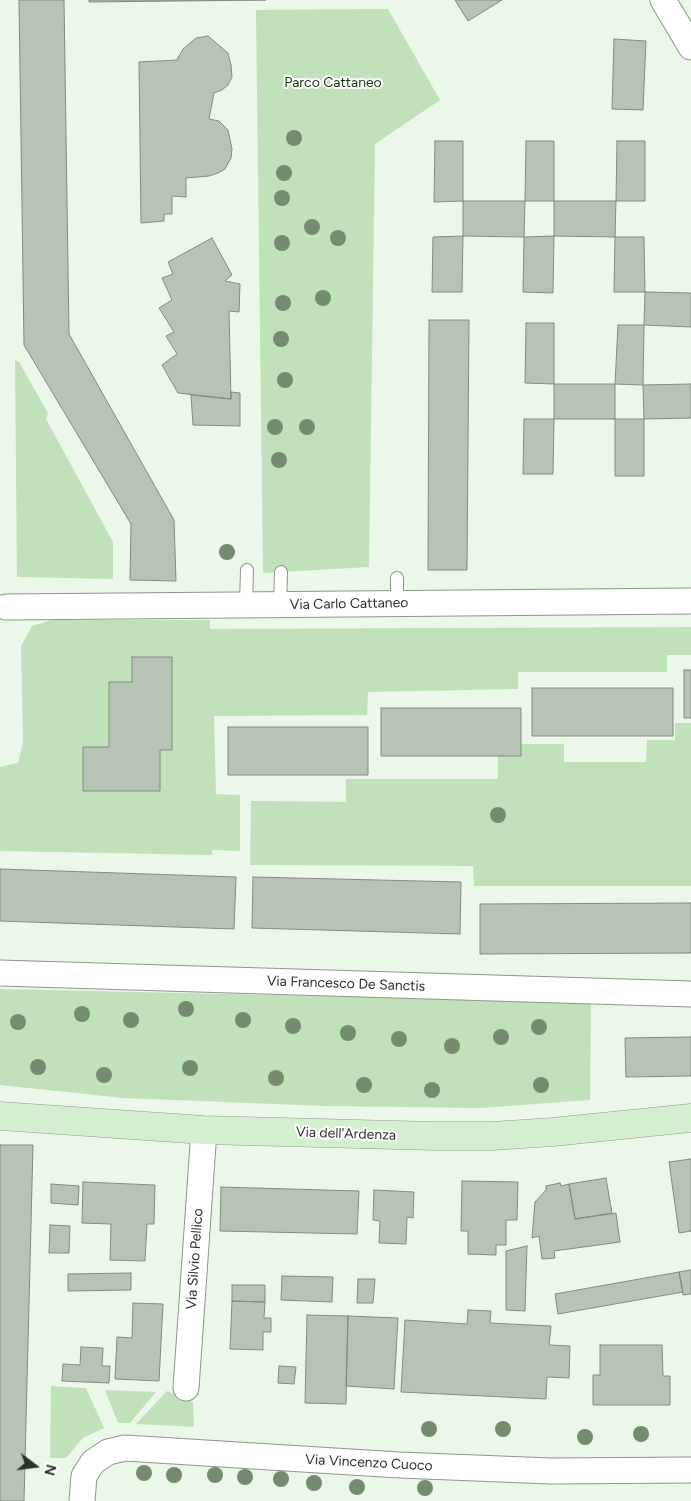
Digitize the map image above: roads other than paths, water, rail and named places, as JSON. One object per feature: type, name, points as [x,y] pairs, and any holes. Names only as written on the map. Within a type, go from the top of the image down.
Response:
[{"type":"main road","name":"Via dell'Ardenza","points":[[0,1116],[204,1130],[492,1136],[607,1128],[691,1118]]},
{"type":"street","points":[[663,0],[691,47]]},
{"type":"street","name":"Via Carlo Cattaneo","points":[[2,608],[246,604],[691,601]]},
{"type":"street","name":"Via Francesco De Sanctis","points":[[0,973],[691,994]]},
{"type":"street","name":"Via Silvio Pellico","points":[[186,1388],[204,1130]]},
{"type":"street","name":"Via Vincenzo Cuoco","points":[[82,1501],[84,1476],[93,1462],[108,1452],[125,1448],[399,1465],[551,1471],[691,1470]]},
{"type":"lane","points":[[246,604],[247,570]]},
{"type":"lane","points":[[280,605],[281,572]]},
{"type":"lane","points":[[396,603],[397,578]]},
{"type":"park label","name":"Parco Cattaneo","points":[[333,83]]}]
